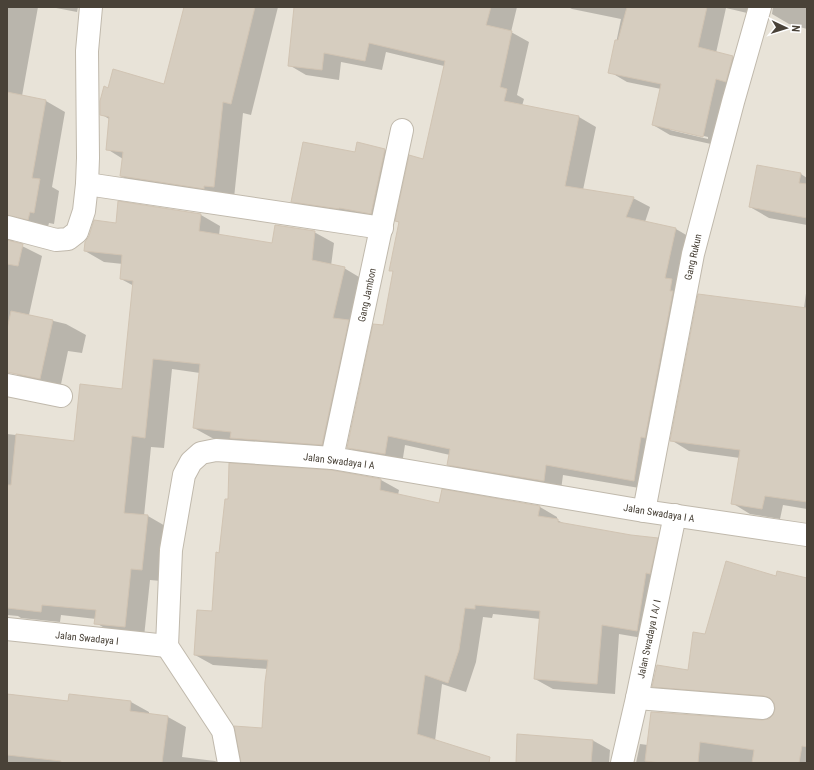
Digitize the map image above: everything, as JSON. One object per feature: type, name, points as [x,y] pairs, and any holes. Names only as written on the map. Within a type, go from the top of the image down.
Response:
[{"type":"street","points":[[7,227],[56,240],[63,240],[71,237],[77,232],[81,224],[87,184],[87,51],[91,7]]},
{"type":"street","name":"Gang Rukun","points":[[644,511],[693,254],[760,7]]},
{"type":"street","name":"Gang Jambon","points":[[332,458],[402,130]]},
{"type":"street","points":[[87,184],[382,228]]},
{"type":"street","points":[[8,389],[61,396]]},
{"type":"street","name":"Jalan Swadaya I A","points":[[166,646],[171,550],[184,475],[192,462],[201,454],[216,450],[332,458],[644,511],[807,535]]},
{"type":"street","name":"Jalan Swadaya I A/ I","points":[[622,763],[675,515]]},
{"type":"street","name":"Jalan Swadaya I","points":[[7,630],[166,646]]},
{"type":"street","points":[[166,646],[223,731],[229,763]]},
{"type":"street","points":[[637,698],[763,708]]},
{"type":"shaded area","points":[[7,7],[807,7],[807,763],[7,763]]},
{"type":"building","points":[[184,7],[255,7],[231,104],[223,102],[214,187],[204,186],[204,189],[120,176],[123,152],[106,150],[109,117],[100,115],[100,101],[104,86],[108,88],[113,69],[164,84]]},
{"type":"building","points":[[294,7],[491,7],[486,25],[512,31],[500,87],[507,89],[504,101],[579,116],[565,186],[634,197],[626,217],[676,228],[665,278],[672,279],[670,291],[673,291],[645,438],[641,437],[634,481],[546,465],[544,481],[447,465],[450,449],[388,436],[385,454],[347,448],[373,324],[383,325],[393,271],[389,271],[399,222],[395,221],[409,155],[423,159],[445,61],[369,43],[365,61],[324,53],[322,70],[288,66]]},
{"type":"building","points":[[627,7],[707,7],[698,47],[733,56],[726,82],[716,79],[703,137],[652,125],[661,84],[608,73],[615,40],[618,40]]},
{"type":"building","points":[[7,92],[46,100],[32,178],[40,179],[34,213],[30,212],[28,220],[7,215]]},
{"type":"building","points":[[303,142],[355,152],[357,142],[385,149],[371,214],[291,202]]},
{"type":"building","points":[[757,165],[801,173],[799,183],[807,184],[807,218],[749,207]]},
{"type":"building","points":[[118,201],[201,214],[199,231],[272,243],[275,225],[315,231],[312,260],[345,267],[333,318],[349,320],[322,445],[230,438],[231,432],[193,428],[200,364],[153,359],[145,438],[132,436],[124,513],[148,515],[142,570],[131,569],[125,627],[94,624],[96,610],[42,605],[41,612],[7,608],[7,485],[11,485],[16,434],[74,441],[80,384],[122,389],[133,281],[120,279],[122,255],[84,251],[85,242],[89,236],[94,220],[116,223]]},
{"type":"building","points":[[7,240],[23,244],[18,266],[7,264]]},
{"type":"building","points":[[698,294],[807,308],[807,502],[765,496],[762,509],[731,504],[740,450],[670,441]]},
{"type":"building","points":[[11,311],[53,320],[40,379],[7,372],[7,329]]},
{"type":"building","points":[[229,463],[331,470],[381,479],[380,490],[439,503],[442,489],[540,506],[538,516],[558,519],[558,522],[631,535],[658,538],[650,574],[646,573],[637,631],[602,625],[597,684],[534,679],[540,611],[475,605],[475,609],[465,608],[459,650],[448,683],[425,675],[417,734],[490,757],[489,763],[241,763],[234,726],[262,728],[268,660],[194,655],[197,610],[212,611],[216,552],[219,553],[225,499],[228,499]]},
{"type":"building","points":[[726,561],[776,576],[777,571],[807,578],[807,747],[802,746],[799,763],[752,763],[754,750],[700,742],[698,763],[661,763],[645,761],[651,712],[762,720],[769,719],[773,715],[775,709],[774,703],[770,698],[764,696],[652,687],[657,665],[688,670],[693,632],[705,634]]},
{"type":"building","points":[[7,694],[68,701],[69,694],[131,701],[130,711],[168,716],[162,763],[61,763],[61,761],[7,755]]},
{"type":"building","points":[[517,734],[593,740],[591,763],[516,763]]}]
